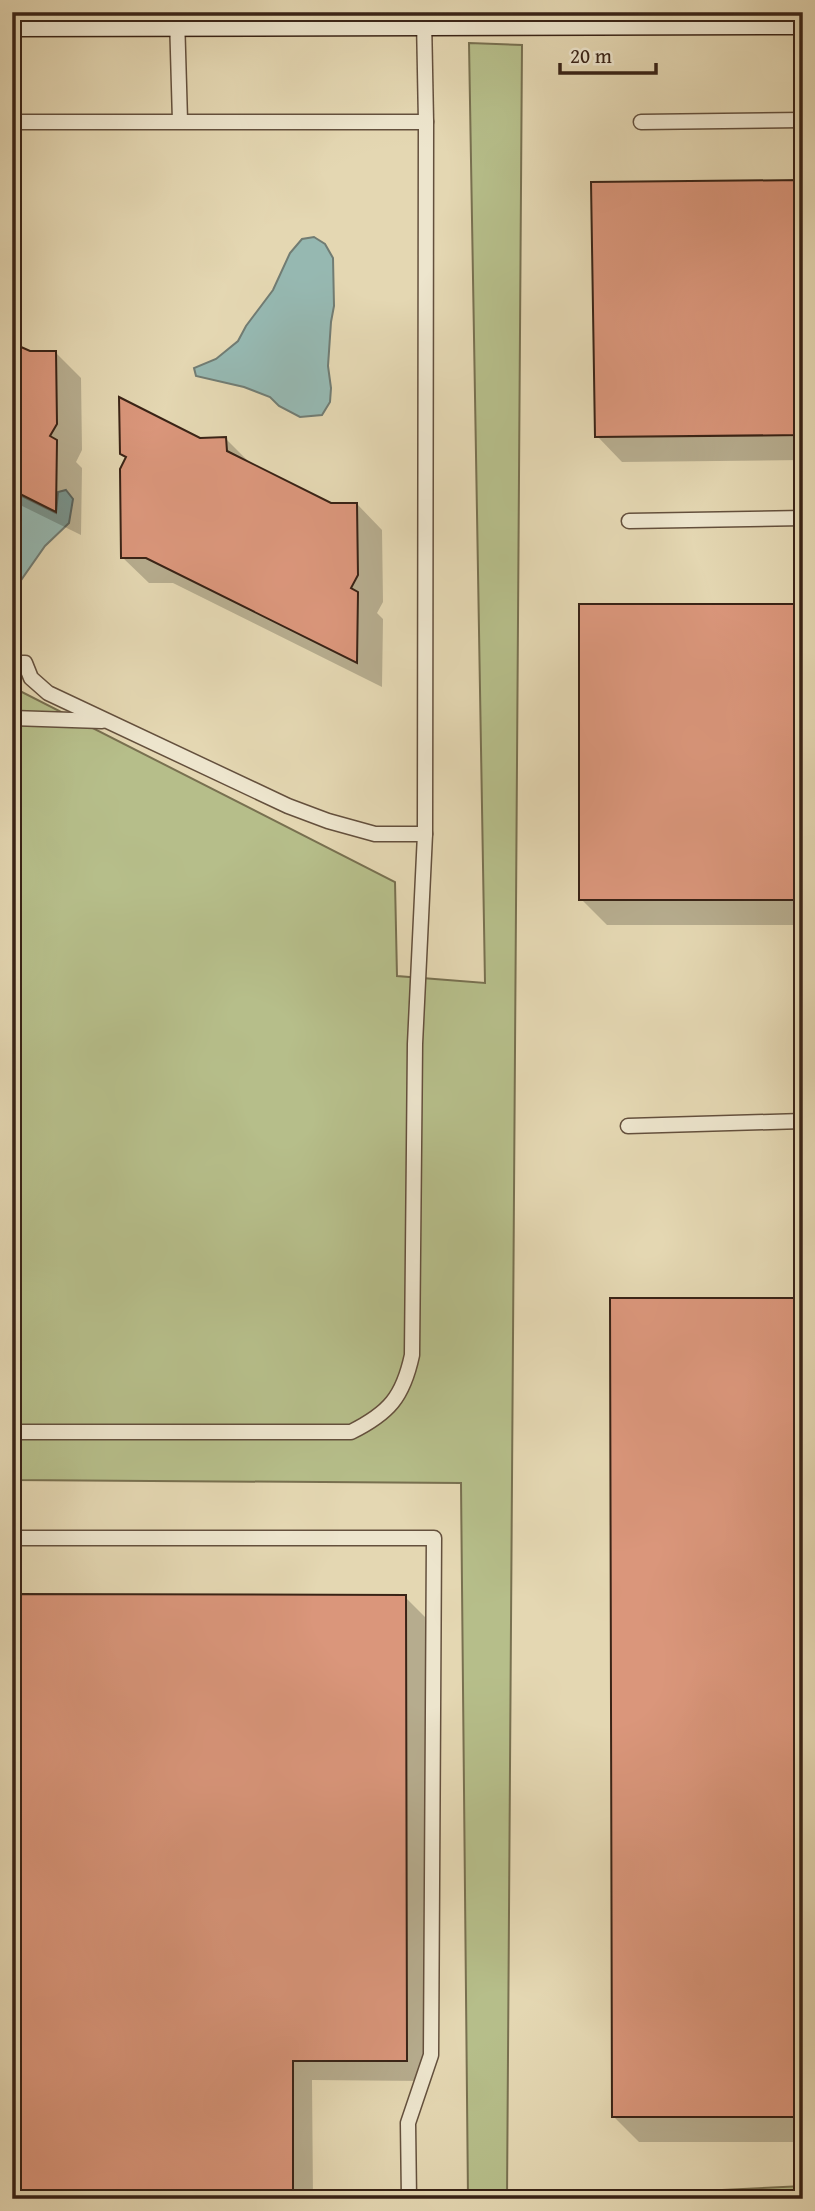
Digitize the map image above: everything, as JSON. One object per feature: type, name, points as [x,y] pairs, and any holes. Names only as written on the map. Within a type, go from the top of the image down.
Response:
[{"type":"street","points":[[12,17],[177,14],[424,17],[803,15]]},
{"type":"lane","points":[[177,14],[180,121]]},
{"type":"lane","points":[[12,1432],[351,1432],[372,1421],[392,1404],[407,1380],[412,1355],[415,1044],[425,834],[424,17]]},
{"type":"lane","points":[[641,122],[803,120]]},
{"type":"lane","points":[[12,122],[426,122]]},
{"type":"lane","points":[[629,521],[803,518]]},
{"type":"lane","points":[[12,663],[25,663],[31,678],[48,693],[288,806],[375,834],[425,834]]},
{"type":"lane","points":[[12,718],[107,721]]},
{"type":"lane","points":[[628,1126],[803,1121]]},
{"type":"lane","points":[[12,1538],[434,1538],[431,2055],[408,2123],[409,2199]]},
{"type":"green space","points":[[469,43],[522,45],[507,2199],[468,2199],[461,1483],[12,1480],[12,692],[22,692],[395,882],[397,976],[485,983]]},
{"type":"green space","points":[[803,2186],[803,2199],[533,2199]]},
{"type":"water","points":[[314,237],[325,244],[333,258],[334,306],[328,366],[331,388],[330,402],[322,415],[300,417],[279,406],[270,397],[244,387],[196,376],[194,368],[216,359],[238,341],[273,290],[290,253],[302,239]]},
{"type":"water","points":[[66,490],[73,499],[69,523],[45,546],[12,593],[12,491],[56,513],[58,492]]},
{"type":"building","points":[[803,180],[803,435],[595,437],[591,182]]},
{"type":"building","points":[[12,343],[30,351],[56,351],[57,424],[50,436],[57,440],[56,512],[12,490]]},
{"type":"building","points":[[119,397],[200,438],[226,437],[227,451],[331,503],[357,503],[358,575],[351,588],[358,592],[357,663],[146,558],[121,558],[120,469],[126,457],[120,454]]},
{"type":"building","points":[[579,604],[803,604],[803,900],[579,900]]},
{"type":"building","points":[[610,1298],[803,1298],[803,2117],[612,2117]]},
{"type":"building","points":[[12,1594],[406,1595],[407,2061],[293,2061],[293,2199],[12,2199]]}]
